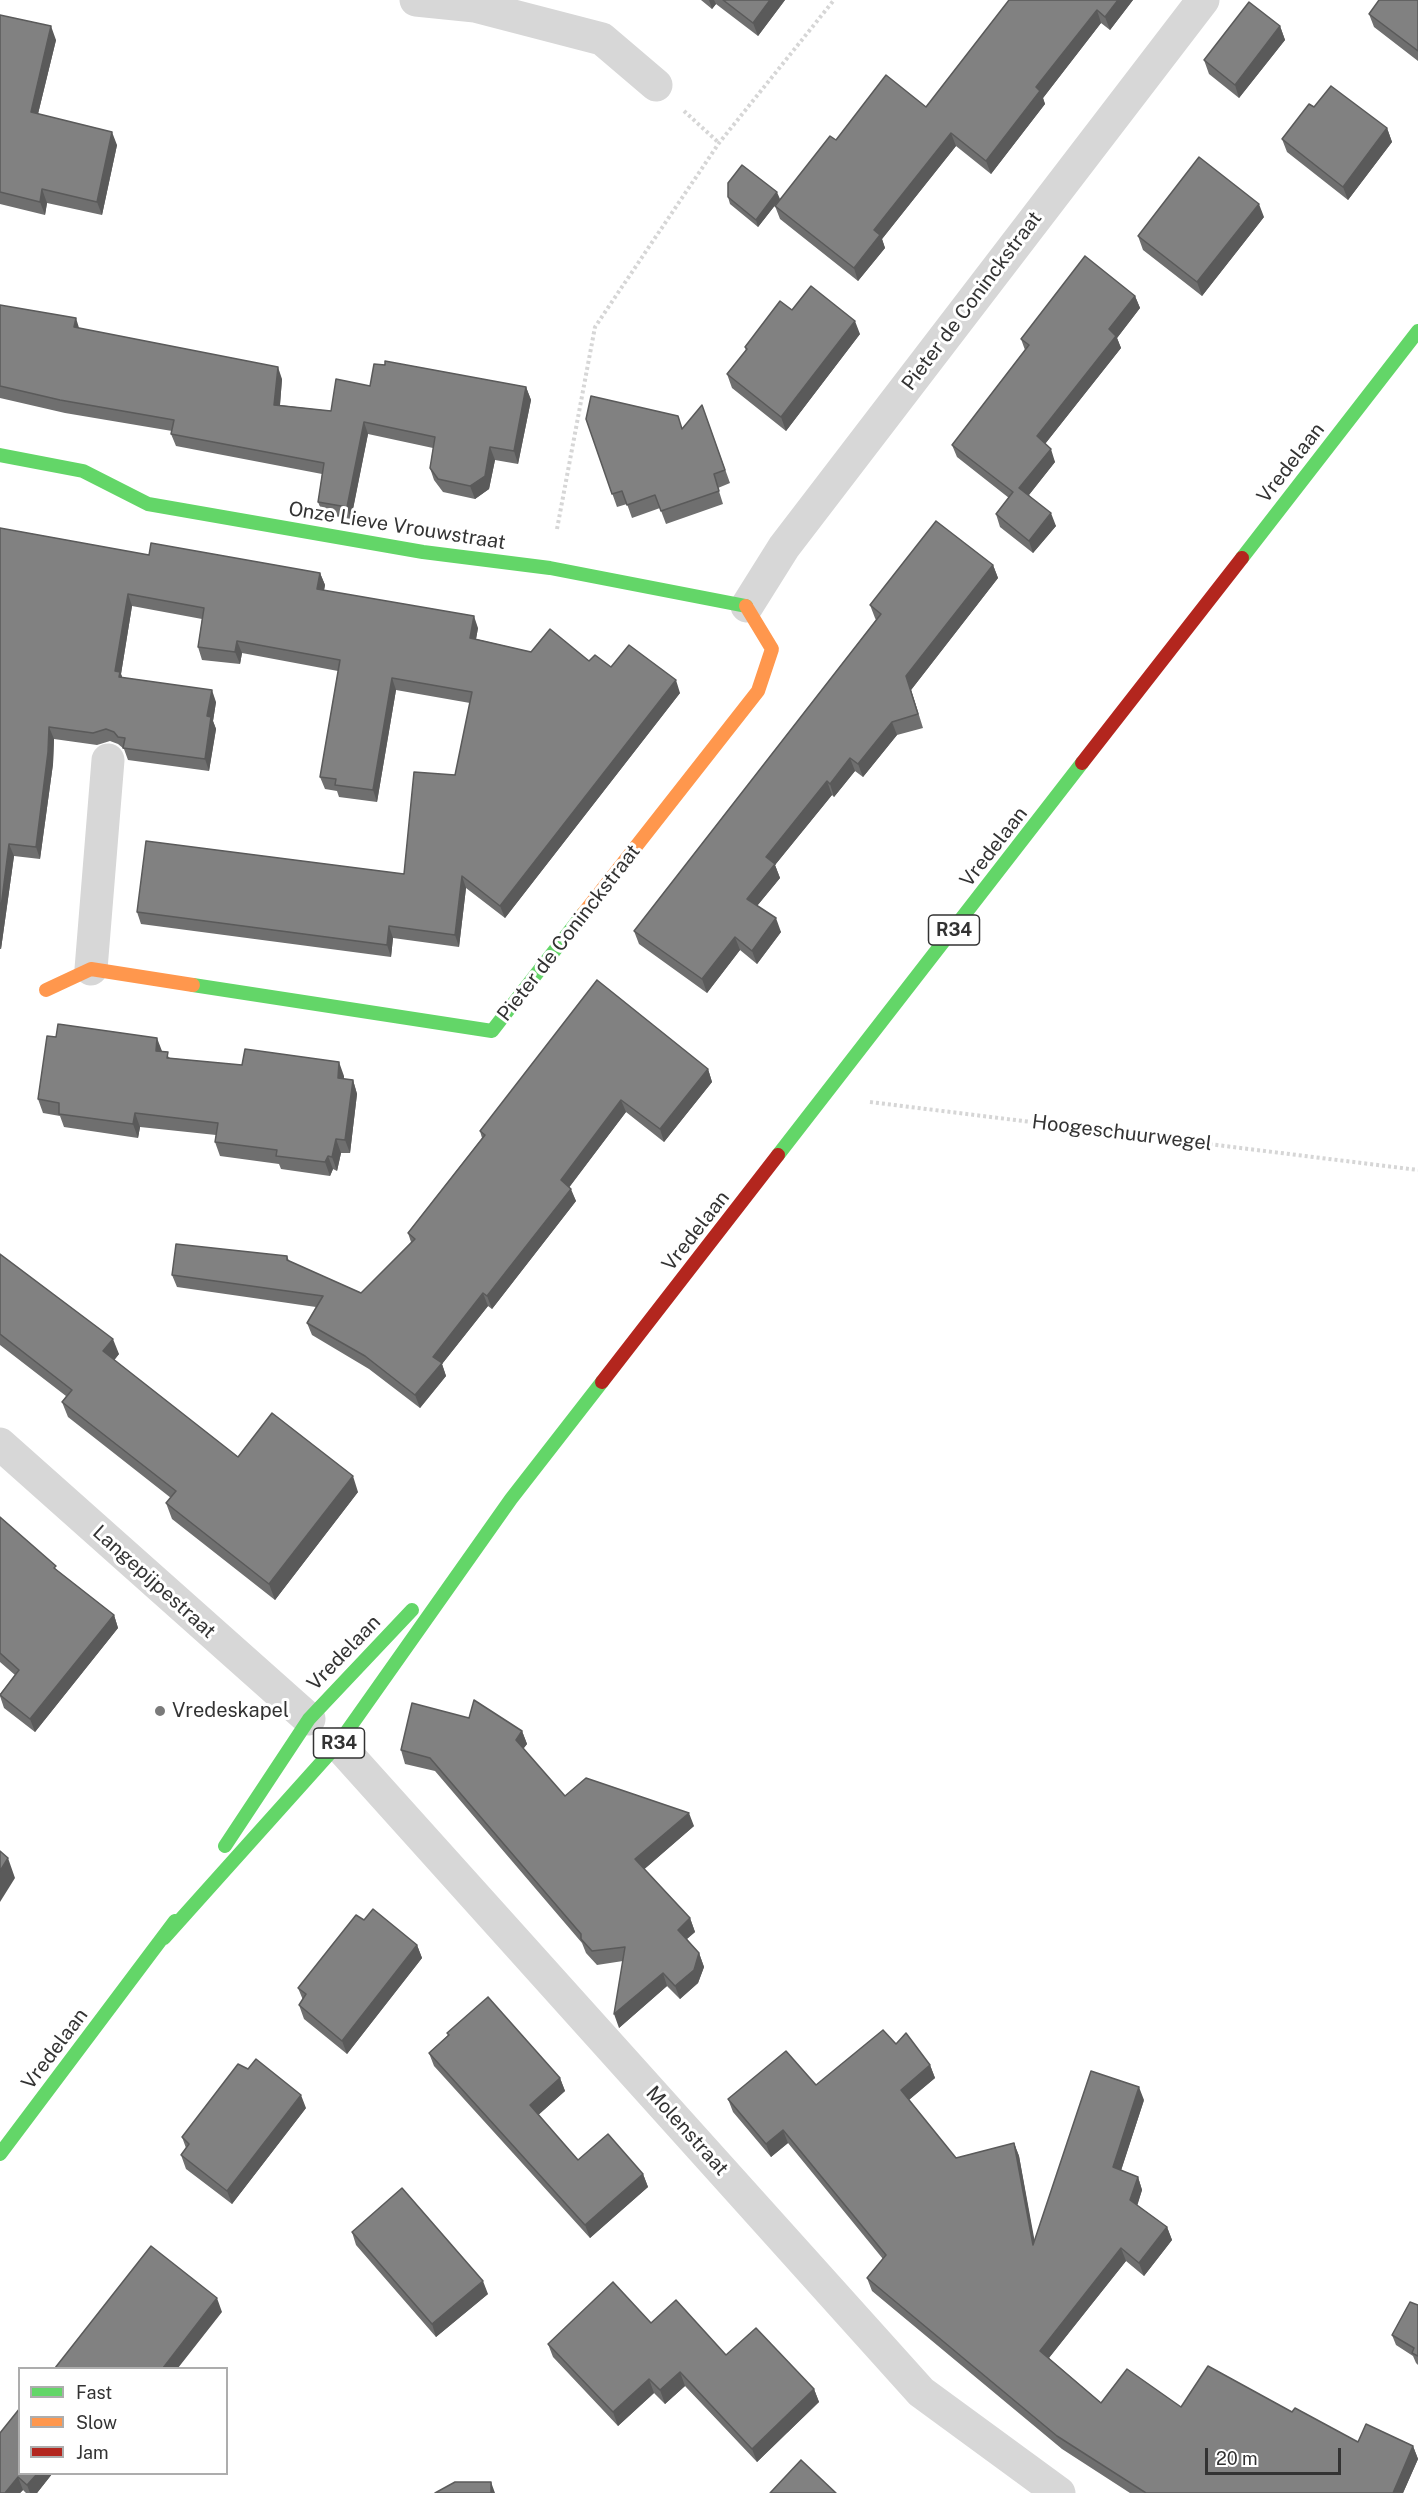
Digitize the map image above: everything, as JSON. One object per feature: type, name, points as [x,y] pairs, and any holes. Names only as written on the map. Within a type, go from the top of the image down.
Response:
[{"type":"main road","name":"Vredelaan","points":[[164,1938],[338,1744],[490,1529],[1418,331]]},
{"type":"main road","name":"Onze Lieve Vrouwstraat","points":[[0,455],[83,471],[148,504],[423,552],[550,568],[747,606]]},
{"type":"main road","name":"Pieter de Coninckstraat","points":[[91,969],[492,1031],[758,691],[772,649],[747,606]]},
{"type":"main road","points":[[46,990],[91,969]]},
{"type":"main road","name":"Vredelaan","points":[[0,2154],[164,1938],[309,1719],[490,1529]]},
{"type":"street","points":[[416,0],[475,6],[602,39],[656,85]]},
{"type":"street","name":"Pieter de Coninckstraat","points":[[747,606],[784,547],[1203,0]]},
{"type":"street","points":[[91,969],[108,760]]},
{"type":"street","name":"Langepijpestraat","points":[[0,1444],[309,1719]]},
{"type":"street","name":"Molenstraat","points":[[338,1744],[921,2392],[1059,2493]]},
{"type":"path","points":[[550,568],[595,327],[718,143],[834,0]]},
{"type":"path","name":"Hoogeschuurwegel","points":[[825,1096],[1418,1170]]},
{"type":"building","points":[[723,0],[770,0],[753,23]]},
{"type":"building","points":[[1009,0],[1118,0],[1105,17],[1097,10],[1036,87],[1040,91],[986,161],[951,133],[874,230],[880,235],[854,268],[775,206],[830,136],[836,140],[886,75],[926,107]]},
{"type":"building","points":[[1379,0],[1418,0],[1418,51],[1369,14]]},
{"type":"building","points":[[1249,2],[1280,26],[1235,85],[1204,60]]},
{"type":"building","points":[[0,15],[51,26],[31,112],[112,132],[97,202],[42,189],[40,202],[0,192]]},
{"type":"building","points":[[1331,86],[1387,128],[1343,187],[1282,139],[1309,104],[1314,107]]},
{"type":"building","points":[[1199,157],[1259,204],[1197,282],[1138,236]]},
{"type":"building","points":[[742,165],[777,192],[756,220],[728,197],[728,183]]},
{"type":"building","points":[[1085,256],[1135,296],[1109,329],[1116,336],[1037,436],[1051,449],[1019,488],[1051,513],[1029,541],[996,514],[1013,492],[952,445],[1029,345],[1021,339]]},
{"type":"building","points":[[811,286],[855,321],[781,417],[727,374],[780,301],[792,310]]},
{"type":"building","points":[[0,305],[76,318],[74,327],[278,367],[274,405],[331,411],[336,379],[370,386],[374,364],[385,365],[385,361],[526,387],[514,451],[490,447],[485,476],[470,486],[438,479],[430,468],[435,437],[364,422],[347,507],[318,502],[324,463],[171,434],[174,420],[60,400],[0,386]]},
{"type":"building","points":[[591,396],[678,416],[682,429],[702,405],[725,470],[714,474],[719,491],[661,511],[655,495],[627,505],[622,491],[612,494],[586,419]]},
{"type":"building","points":[[936,521],[993,565],[906,676],[918,714],[892,722],[858,764],[850,758],[830,784],[827,781],[766,857],[775,864],[747,899],[776,918],[752,951],[735,937],[702,979],[634,931],[881,614],[870,605]]},
{"type":"building","points":[[0,528],[149,555],[151,543],[320,573],[317,589],[474,616],[470,638],[531,652],[550,629],[589,661],[595,655],[611,667],[629,645],[676,680],[500,906],[462,876],[455,935],[389,926],[387,945],[137,912],[146,841],[404,874],[414,772],[455,775],[472,692],[392,678],[373,790],[335,785],[336,779],[320,777],[340,660],[237,641],[235,652],[198,647],[204,608],[128,594],[115,671],[120,672],[119,677],[212,690],[207,716],[211,717],[205,759],[123,748],[125,738],[118,737],[114,732],[106,729],[93,733],[49,727],[36,847],[9,844],[0,915]]},
{"type":"building","points":[[597,980],[708,1069],[660,1129],[621,1100],[561,1180],[571,1189],[487,1296],[483,1293],[433,1357],[442,1363],[415,1395],[365,1356],[307,1323],[323,1296],[172,1275],[176,1244],[287,1256],[287,1260],[361,1293],[415,1239],[408,1233],[485,1135],[480,1131]]},
{"type":"building","points":[[58,1024],[157,1038],[156,1051],[168,1052],[167,1058],[242,1065],[245,1049],[339,1062],[338,1078],[353,1080],[345,1140],[336,1139],[332,1157],[328,1156],[325,1162],[276,1156],[277,1150],[215,1142],[218,1123],[135,1113],[133,1124],[59,1114],[59,1103],[38,1099],[47,1036],[56,1037]]},
{"type":"building","points":[[0,1254],[113,1339],[103,1351],[238,1457],[272,1413],[353,1476],[269,1584],[166,1503],[176,1491],[62,1402],[72,1390],[0,1334]]},
{"type":"building","points":[[0,1517],[56,1566],[54,1568],[114,1615],[30,1719],[0,1695],[19,1670],[0,1653]]},
{"type":"building","points":[[474,1700],[522,1731],[516,1740],[565,1796],[586,1778],[689,1813],[635,1859],[690,1918],[678,1930],[699,1953],[694,1970],[675,1986],[663,1973],[614,2014],[625,1947],[592,1951],[581,1939],[581,1934],[430,1758],[401,1750],[412,1703],[469,1718]]},
{"type":"building","points":[[0,1851],[8,1858],[0,1871]]},
{"type":"building","points":[[373,1909],[417,1945],[342,2041],[299,2005],[306,1994],[298,1988],[356,1915],[364,1920]]},
{"type":"building","points":[[488,1997],[560,2078],[530,2105],[578,2160],[608,2134],[643,2174],[585,2225],[429,2053],[449,2035],[447,2033]]},
{"type":"building","points":[[883,2030],[896,2044],[906,2033],[930,2065],[901,2090],[956,2158],[1014,2143],[1033,2245],[1091,2071],[1139,2087],[1113,2167],[1138,2177],[1130,2200],[1167,2227],[1139,2263],[1121,2248],[1040,2351],[1101,2403],[1127,2369],[1181,2407],[1208,2366],[1292,2412],[1295,2408],[1358,2442],[1366,2424],[1413,2446],[1393,2493],[1146,2493],[1057,2436],[867,2278],[886,2255],[783,2130],[766,2144],[728,2099],[786,2051],[816,2085]]},
{"type":"building","points":[[256,2059],[301,2095],[227,2191],[181,2155],[189,2144],[182,2137],[238,2064],[248,2069]]},
{"type":"building","points":[[402,2188],[483,2281],[432,2324],[352,2232]]},
{"type":"building","points":[[151,2246],[217,2298],[164,2367],[56,2367]]},
{"type":"building","points":[[613,2282],[651,2323],[676,2300],[726,2355],[756,2328],[814,2389],[752,2449],[680,2372],[660,2390],[649,2379],[613,2412],[548,2344]]},
{"type":"building","points":[[1410,2302],[1418,2305],[1418,2356],[1412,2353],[1414,2348],[1392,2335]]},
{"type":"building","points":[[18,2410],[18,2475],[36,2475],[27,2485],[18,2477],[5,2493],[0,2493],[0,2433]]},
{"type":"building","points":[[801,2460],[836,2493],[770,2493]]},
{"type":"building","points":[[455,2482],[491,2482],[491,2493],[435,2493]]},
{"type":"traffic: fast","points":[[1242,558],[1418,331]]},
{"type":"traffic: fast","points":[[0,455],[83,471],[148,504],[423,552],[550,568],[746,606]]},
{"type":"traffic: fast","points":[[778,1155],[1082,763]]},
{"type":"traffic: fast","points":[[193,985],[492,1031],[583,914]]},
{"type":"traffic: fast","points":[[164,1938],[338,1744],[511,1499],[602,1382]]},
{"type":"traffic: fast","points":[[225,1846],[309,1719],[412,1610]]},
{"type":"traffic: fast","points":[[0,2154],[175,1921]]},
{"type":"traffic: slow","points":[[583,914],[758,691],[772,649],[746,606]]},
{"type":"traffic: slow","points":[[46,990],[91,969],[193,985]]},
{"type":"traffic: jam","points":[[1082,763],[1242,558]]},
{"type":"traffic: jam","points":[[602,1382],[778,1155]]},
{"type":"place","name":"Vredeskapel","points":[[160,1711]]}]
